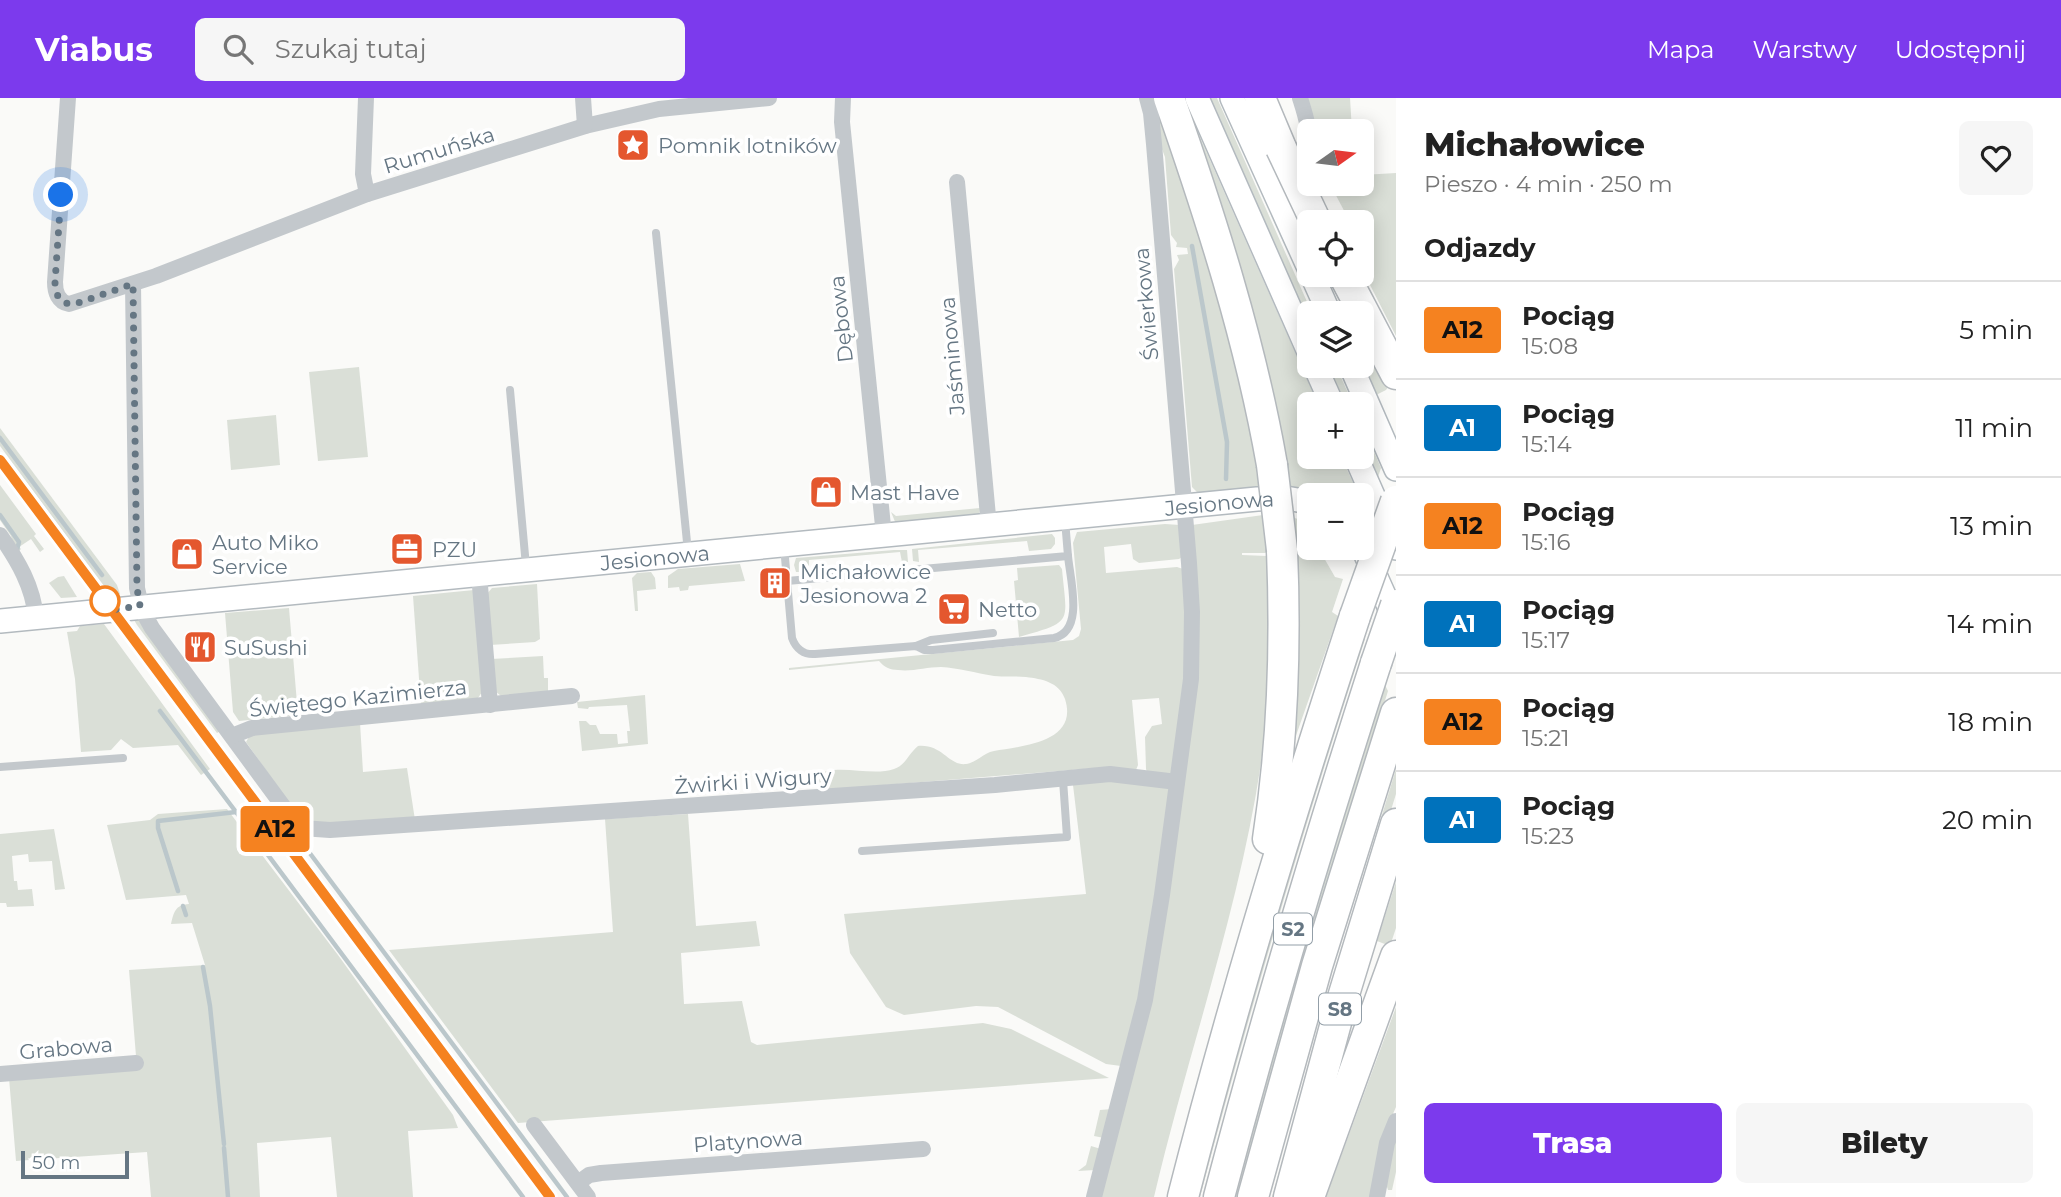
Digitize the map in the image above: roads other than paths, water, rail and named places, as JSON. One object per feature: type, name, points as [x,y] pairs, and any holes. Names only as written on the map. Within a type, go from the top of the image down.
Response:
[{"type":"highway","points":[[1169,98],[1244,333],[1263,411],[1282,550],[1285,676],[1281,734],[1253,943]]},
{"type":"highway","points":[[1259,98],[1310,210]]},
{"type":"highway","points":[[1328,287],[1396,374]]},
{"type":"highway","points":[[1183,1197],[1253,943],[1303,776],[1396,501]]},
{"type":"highway","name":"S2","points":[[1219,1197],[1284,956],[1396,605]]},
{"type":"highway","name":"S2","points":[[1254,1197],[1317,966],[1396,713]]},
{"type":"highway","name":"S8","points":[[1289,1197],[1341,1004],[1396,824]]},
{"type":"highway","points":[[1309,1197],[1396,956]]},
{"type":"street","name":"Rumuńska","points":[[68,98],[55,282],[56,293],[66,304],[75,304],[133,284],[367,194],[585,126],[659,110],[769,98]]},
{"type":"street","points":[[366,98],[363,176],[367,194]]},
{"type":"street","points":[[583,98],[585,126]]},
{"type":"street","name":"Dębowa","points":[[843,98],[842,122],[884,536]]},
{"type":"street","name":"Świerkowa","points":[[1094,1197],[1145,1000],[1156,940],[1190,691],[1192,650],[1185,507],[1154,144],[1147,98]]},
{"type":"street","points":[[1197,98],[1297,325]]},
{"type":"street","points":[[1232,98],[1297,230]]},
{"type":"street","points":[[1297,213],[1290,189],[1291,177],[1305,152],[1308,138],[1300,98]]},
{"type":"street","name":"Jaśminowa","points":[[957,182],[989,527]]},
{"type":"street","points":[[133,284],[137,588],[140,606]]},
{"type":"street","points":[[1356,378],[1396,469]]},
{"type":"street","points":[[1361,469],[1396,548]]},
{"type":"street","name":"Jesionowa","points":[[0,621],[1273,498],[1297,501]]},
{"type":"street","points":[[0,535],[24,575],[36,618]]},
{"type":"street","points":[[1368,560],[1396,622]]},
{"type":"street","name":"Świętego Kazimierza","points":[[479,574],[490,705]]},
{"type":"street","name":"Żwirki i Wigury","points":[[140,606],[152,628],[297,825],[307,829],[330,830],[1063,780],[1115,774],[1177,782]]},
{"type":"street","name":"Świętego Kazimierza","points":[[232,736],[252,728],[572,696]]},
{"type":"street","name":"Grabowa","points":[[0,1074],[136,1063]]},
{"type":"street","points":[[1377,1197],[1387,1143],[1396,1121]]},
{"type":"street","points":[[534,1125],[588,1197]]},
{"type":"street","name":"Platynowa","points":[[578,1183],[590,1175],[601,1173],[923,1149]]},
{"type":"lane","points":[[656,233],[688,555]]},
{"type":"lane","points":[[510,390],[527,569]]},
{"type":"lane","points":[[916,646],[933,650],[1064,635],[1073,616],[1065,519]]},
{"type":"lane","points":[[784,546],[792,638],[802,652],[816,654],[916,646],[926,640],[993,634]]},
{"type":"lane","points":[[787,581],[1068,556]]},
{"type":"lane","points":[[0,767],[123,758]]},
{"type":"lane","points":[[862,851],[1067,837],[1063,780]]},
{"type":"waterway","points":[[1192,246],[1227,442],[1226,479]]},
{"type":"waterway","points":[[0,438],[102,575]]},
{"type":"waterway","points":[[0,515],[19,542],[17,550]]},
{"type":"waterway","points":[[160,711],[236,812],[158,821],[178,891]]},
{"type":"waterway","points":[[236,812],[523,1197]]},
{"type":"waterway","points":[[291,828],[567,1197]]},
{"type":"waterway","points":[[183,906],[186,915]]},
{"type":"waterway","points":[[203,967],[210,1006],[224,1144]]},
{"type":"waterway","points":[[224,1148],[228,1197]]},
{"type":"railway","points":[[0,460],[550,1197]]},
{"type":"train","name":"A12","points":[[0,460],[550,1197]]},
{"type":"place","name":"Pomnik lotników","points":[[633,145]]},
{"type":"place","name":"Mast Have","points":[[826,492]]},
{"type":"place","name":"PZU","points":[[407,549]]},
{"type":"place","name":"Auto Miko Service","points":[[187,554]]},
{"type":"place","name":"Michałowice Jesionowa 2","points":[[775,583]]},
{"type":"place","name":"Netto","points":[[954,609]]},
{"type":"place","name":"SuSushi","points":[[200,647]]}]
